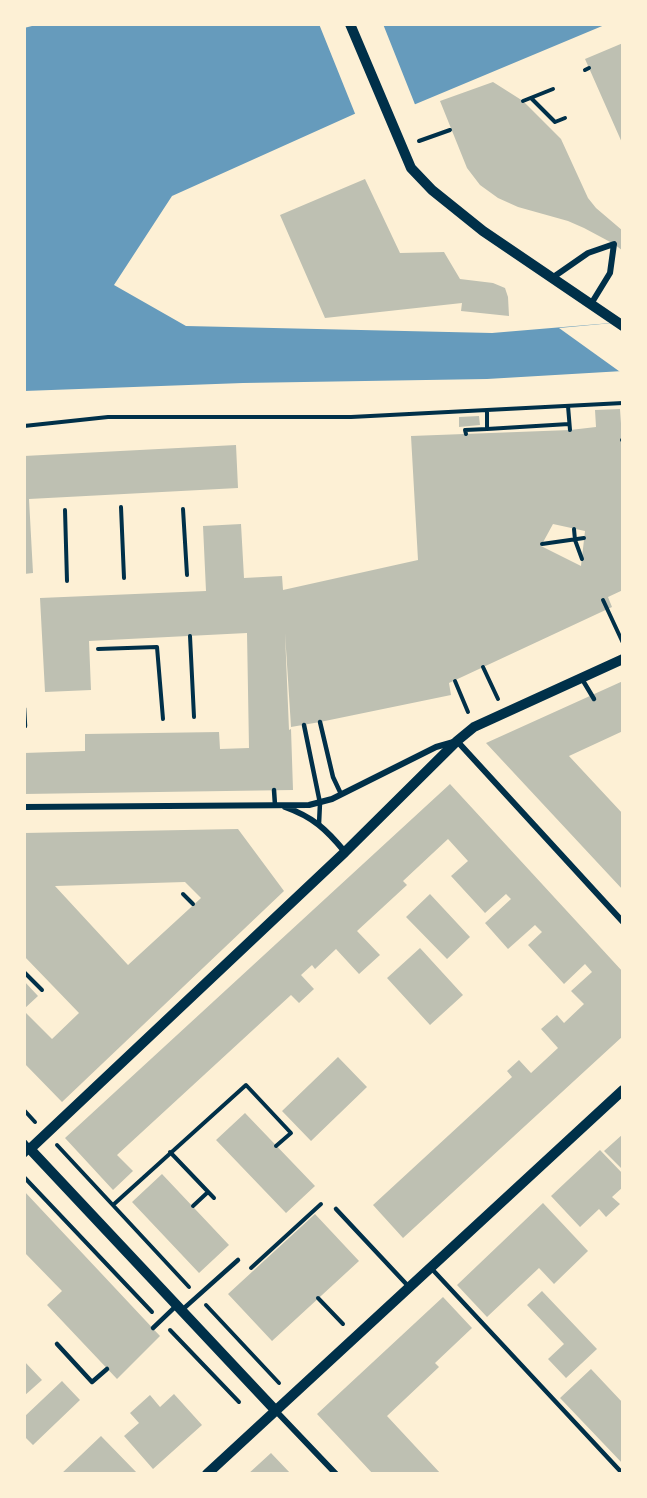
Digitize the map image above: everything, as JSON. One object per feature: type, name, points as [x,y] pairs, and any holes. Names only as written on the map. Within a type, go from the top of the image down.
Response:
[{"type":"street","points":[[351,26],[411,168],[432,190],[483,231],[623,327]]},
{"type":"street","points":[[552,278],[588,253],[614,244],[610,273],[591,304]]},
{"type":"street","points":[[336,1474],[98,1219],[26,1148],[46,1134],[474,727],[623,660]]},
{"type":"street","points":[[24,807],[278,806],[320,803],[436,747],[457,741]]},
{"type":"street","points":[[457,741],[623,922]]},
{"type":"street","points":[[278,806],[299,812],[319,824],[345,852]]},
{"type":"street","points":[[207,1474],[623,1090]]},
{"type":"lane","points":[[582,679],[594,699]]},
{"type":"lane","points":[[24,708],[25,726]]},
{"type":"lane","points":[[320,722],[333,777],[341,794]]},
{"type":"lane","points":[[304,725],[320,803],[319,824]]},
{"type":"lane","points":[[274,790],[278,806]]},
{"type":"lane","points":[[336,1209],[410,1288]]},
{"type":"lane","points":[[153,1328],[160,1320],[198,1296],[238,1260]]},
{"type":"lane","points":[[431,1268],[623,1474]]},
{"type":"lane","points":[[57,1344],[92,1382],[107,1369]]},
{"type":"path","points":[[523,101],[553,89]]},
{"type":"path","points":[[531,98],[555,122],[565,118]]},
{"type":"path","points":[[422,140],[450,130]]},
{"type":"path","points":[[24,426],[108,417],[351,417],[623,403]]},
{"type":"path","points":[[568,406],[570,430]]},
{"type":"path","points":[[487,411],[487,429]]},
{"type":"path","points":[[466,434],[465,430],[569,424]]},
{"type":"path","points":[[121,507],[124,578]]},
{"type":"path","points":[[183,509],[187,575]]},
{"type":"path","points":[[65,510],[67,581]]},
{"type":"path","points":[[574,529],[574,540],[582,559]]},
{"type":"path","points":[[542,544],[584,538]]},
{"type":"path","points":[[603,600],[623,644]]},
{"type":"path","points":[[190,636],[194,717]]},
{"type":"path","points":[[98,649],[157,647],[163,719]]},
{"type":"path","points":[[483,667],[505,713]]},
{"type":"path","points":[[455,681],[474,727]]},
{"type":"path","points":[[183,894],[193,904]]},
{"type":"path","points":[[24,972],[42,990]]},
{"type":"path","points":[[79,1237],[246,1085],[291,1133],[276,1146]]},
{"type":"path","points":[[24,1110],[292,1397]]},
{"type":"path","points":[[170,1152],[214,1198]]},
{"type":"path","points":[[24,1178],[261,1425]]},
{"type":"path","points":[[192,1206],[208,1192]]},
{"type":"path","points":[[250,1269],[326,1200],[336,1209]]},
{"type":"path","points":[[318,1298],[338,1319]]},
{"type":"path","points":[[194,1322],[217,1300]]},
{"type":"water","points":[[40,24],[607,24],[387,116],[381,102],[172,196],[114,285],[186,326],[492,333],[623,322],[623,371],[487,379],[243,383],[24,391],[24,28]]},
{"type":"pier","points":[[319,24],[383,24],[416,107],[388,119],[380,106],[356,116]]},
{"type":"pier","points":[[623,322],[623,374],[559,328]]},
{"type":"building","points":[[623,43],[623,145],[585,59]]},
{"type":"building","points":[[493,82],[523,101],[561,139],[588,198],[623,231],[623,251],[584,228],[568,221],[518,207],[498,198],[480,185],[467,168],[440,101]]},
{"type":"building","points":[[365,179],[400,253],[444,252],[460,279],[493,283],[505,288],[509,316],[461,311],[462,303],[325,318],[280,215]]},
{"type":"building","points":[[620,409],[623,452],[623,590],[608,597],[612,607],[449,683],[451,695],[291,727],[285,633],[293,790],[24,794],[24,753],[85,751],[85,734],[219,732],[220,749],[249,748],[247,633],[89,641],[91,690],[45,692],[40,598],[206,591],[203,526],[241,524],[244,578],[282,576],[283,590],[418,560],[411,436],[596,427],[595,410]],"holes":[[[553,524],[585,531],[581,566],[541,546]]]},
{"type":"building","points":[[479,416],[480,425],[459,427],[459,417]]},
{"type":"building","points":[[236,445],[238,488],[29,499],[33,573],[24,574],[24,456]]},
{"type":"building","points":[[623,681],[623,731],[569,756],[623,814],[623,890],[486,743]]},
{"type":"building","points":[[450,784],[623,972],[623,1036],[403,1238],[373,1205],[512,1077],[507,1071],[519,1060],[531,1073],[558,1048],[541,1029],[557,1015],[564,1023],[584,1004],[571,991],[592,972],[585,964],[564,984],[528,945],[542,932],[535,925],[508,949],[485,923],[511,899],[506,894],[485,913],[451,876],[468,861],[448,839],[403,881],[407,885],[357,931],[380,955],[359,974],[336,949],[315,969],[312,965],[301,975],[314,989],[299,1003],[291,995],[117,1155],[133,1171],[113,1190],[65,1138]]},
{"type":"building","points":[[238,829],[284,891],[62,1102],[24,1063],[24,1011],[52,1039],[79,1013],[24,956],[24,833]],"holes":[[[185,882],[201,898],[128,965],[55,886]]]},
{"type":"building","points":[[430,894],[470,937],[447,959],[406,917]]},
{"type":"building","points":[[420,948],[463,995],[430,1025],[387,978]]},
{"type":"building","points":[[24,981],[38,996],[24,1009]]},
{"type":"building","points":[[338,1057],[367,1087],[311,1141],[282,1111]]},
{"type":"building","points":[[245,1113],[315,1186],[286,1213],[216,1140]]},
{"type":"building","points":[[623,1134],[623,1170],[604,1151]]},
{"type":"building","points":[[600,1150],[623,1174],[623,1187],[612,1197],[620,1204],[606,1217],[599,1209],[580,1227],[551,1196]]},
{"type":"building","points":[[162,1174],[229,1245],[199,1273],[132,1202]]},
{"type":"building","points":[[24,1191],[160,1336],[117,1379],[47,1305],[62,1291],[24,1254]]},
{"type":"building","points":[[543,1203],[588,1251],[554,1284],[539,1268],[487,1317],[457,1285]]},
{"type":"building","points":[[315,1214],[359,1261],[272,1341],[228,1294]]},
{"type":"building","points":[[542,1291],[597,1349],[566,1378],[548,1359],[564,1344],[527,1305]]},
{"type":"building","points":[[443,1297],[472,1328],[435,1363],[439,1367],[387,1416],[441,1474],[373,1474],[317,1414]]},
{"type":"building","points":[[24,1361],[42,1380],[24,1396]]},
{"type":"building","points":[[591,1369],[623,1403],[623,1464],[560,1398]]},
{"type":"building","points":[[62,1381],[80,1400],[33,1445],[24,1436],[24,1417]]},
{"type":"building","points":[[174,1394],[202,1425],[153,1469],[124,1436],[139,1423],[130,1413],[150,1395],[160,1407]]},
{"type":"building","points":[[101,1436],[138,1474],[61,1474]]},
{"type":"building","points":[[271,1453],[291,1474],[248,1474]]}]
